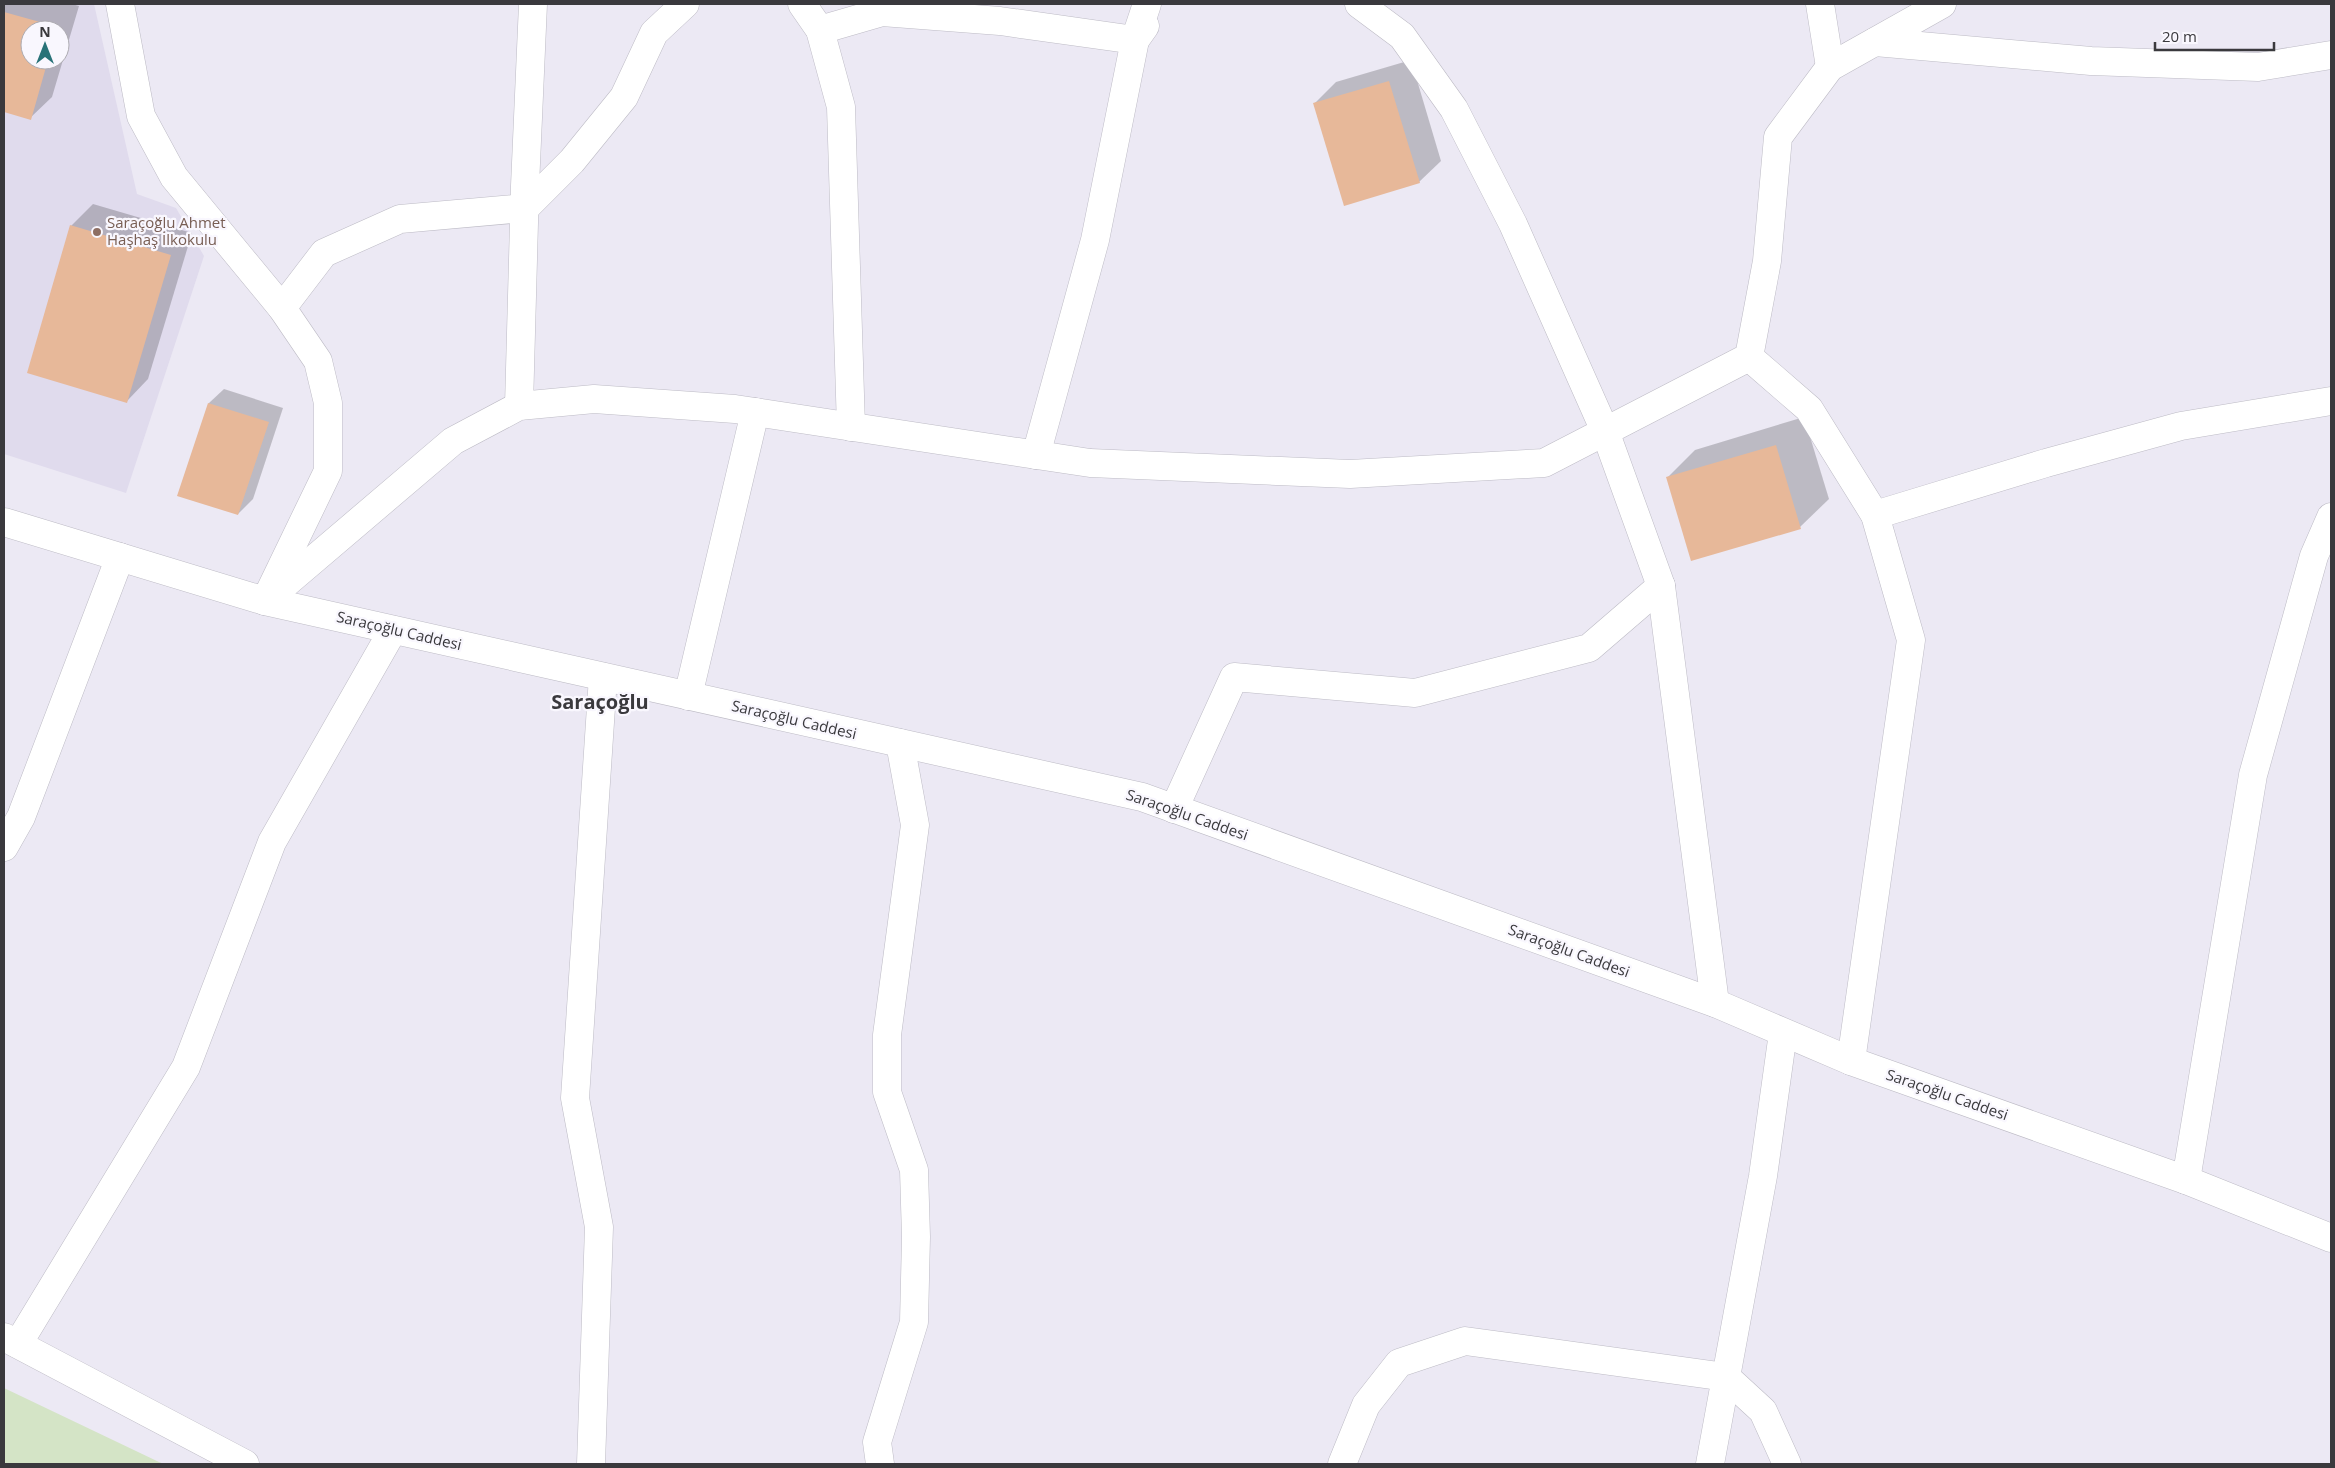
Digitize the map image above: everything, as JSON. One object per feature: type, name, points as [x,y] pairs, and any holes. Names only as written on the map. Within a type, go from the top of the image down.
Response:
[{"type":"street","points":[[120,4],[141,116],[174,177],[282,308],[318,361],[328,402],[328,472],[266,601]]},
{"type":"street","points":[[520,406],[533,4]]},
{"type":"street","points":[[282,308],[324,253],[400,219],[525,208],[572,161],[624,97],[654,33],[685,4]]},
{"type":"street","points":[[802,4],[820,30],[841,107],[851,427]]},
{"type":"street","points":[[1036,455],[1095,240],[1135,40],[1147,4]]},
{"type":"street","points":[[1135,40],[1160,4]]},
{"type":"street","points":[[1359,4],[1402,36],[1454,109],[1513,224],[1605,431],[1661,586],[1715,1003]]},
{"type":"street","points":[[1396,4],[1402,36]]},
{"type":"street","points":[[1820,4],[1830,67]]},
{"type":"street","points":[[1748,357],[1767,261],[1778,137],[1830,67],[1942,4]]},
{"type":"street","points":[[820,30],[882,12],[1000,21],[1135,40]]},
{"type":"street","points":[[1874,42],[2090,61],[2258,67],[2331,55]]},
{"type":"street","points":[[266,601],[453,441],[520,406],[594,399],[755,412],[1090,463],[1350,474],[1544,463],[1748,357]]},
{"type":"street","points":[[1748,357],[1810,409],[1874,515],[1912,640],[1851,1062]]},
{"type":"street","points":[[1874,515],[2046,463],[2181,426],[2331,401]]},
{"type":"street","points":[[688,696],[755,412]]},
{"type":"street","points":[[2186,1180],[2254,775],[2314,556],[2331,516]]},
{"type":"street","name":"Saraçoğlu Caddesi","points":[[4,522],[266,601],[1142,797],[1715,1003],[1851,1062],[2186,1180],[2331,1238]]},
{"type":"street","points":[[4,847],[21,817],[120,557]]},
{"type":"street","points":[[1174,809],[1234,677],[1415,693],[1589,648],[1661,586]]},
{"type":"street","points":[[245,1464],[11,1340],[186,1067],[272,842],[393,630]]},
{"type":"street","points":[[591,1464],[599,1227],[575,1098],[603,677]]},
{"type":"street","points":[[880,1464],[877,1442],[914,1322],[916,1256],[914,1170],[887,1092],[887,1034],[915,825],[900,743]]},
{"type":"street","points":[[1710,1464],[1763,1176],[1783,1033]]},
{"type":"street","points":[[1342,1464],[1366,1405],[1399,1363],[1465,1341],[1726,1377],[1763,1411],[1787,1464]]},
{"type":"shaded area","name":"Saraçoğlu Ahmet Haşhaş İlkokulu","points":[[4,4],[94,4],[137,194],[176,208],[204,256],[126,493],[4,454]]},
{"type":"green space","points":[[4,1388],[159,1462],[164,1464],[4,1464]]},
{"type":"building","points":[[4,12],[33,20],[20,20],[20,70],[45,70],[31,120],[4,112]]},
{"type":"building","points":[[1389,81],[1420,183],[1344,206],[1313,103]]},
{"type":"building","points":[[70,225],[171,255],[127,403],[27,373]]},
{"type":"building","points":[[208,403],[269,422],[238,515],[177,496]]},
{"type":"building","points":[[1776,445],[1801,529],[1691,561],[1666,477]]},
{"type":"place","name":"Saraçoğlu Ahmet Haşhaş İlkokulu","points":[[97,232]]},
{"type":"district","name":"Saraçoğlu","points":[[600,702]]}]
